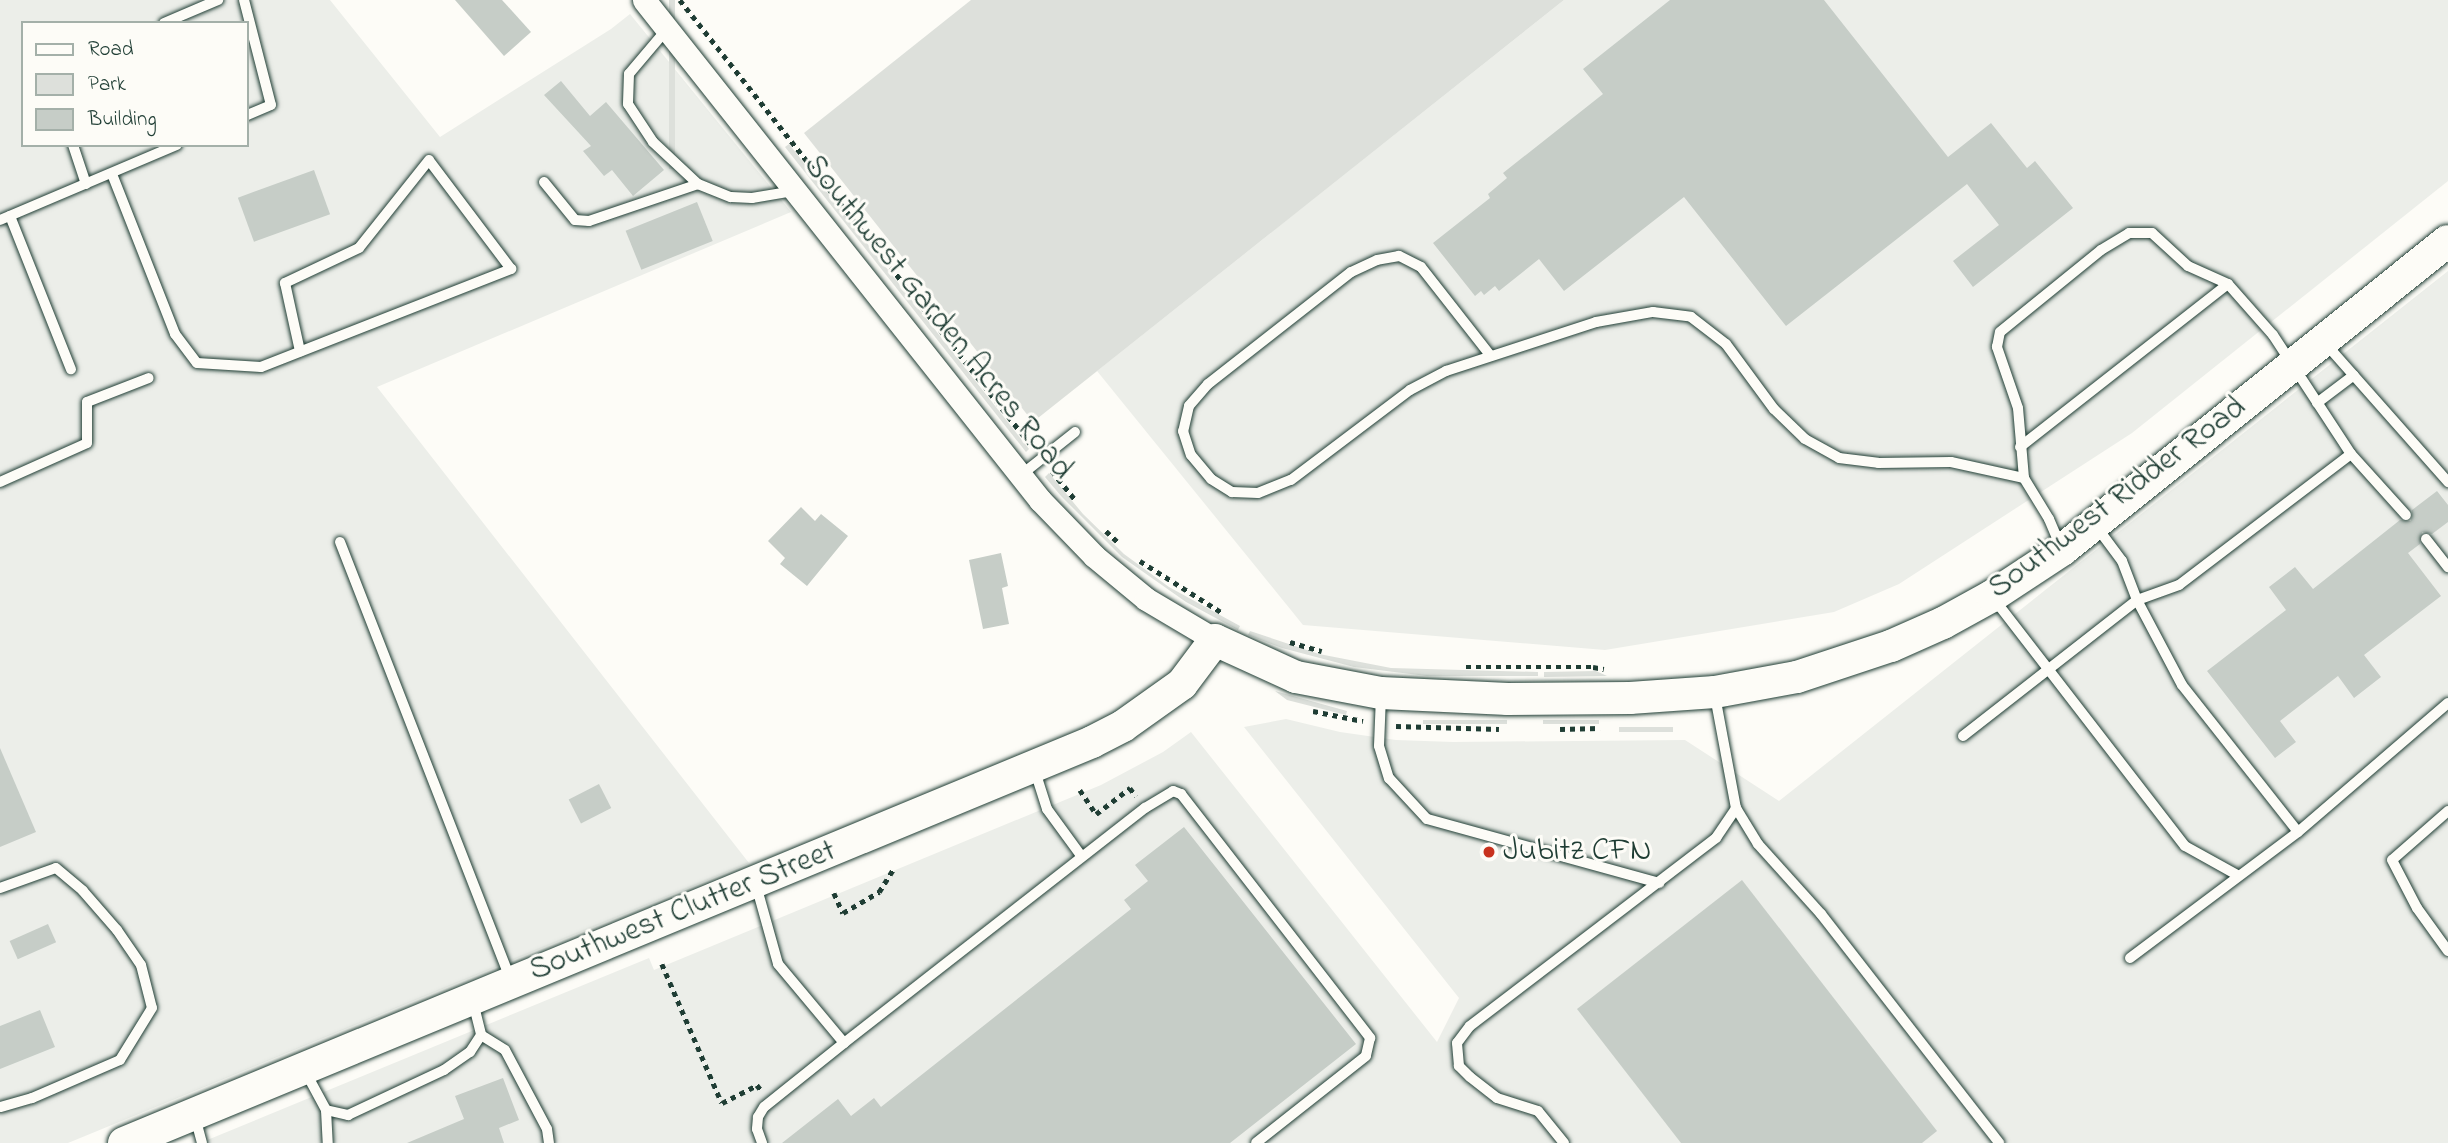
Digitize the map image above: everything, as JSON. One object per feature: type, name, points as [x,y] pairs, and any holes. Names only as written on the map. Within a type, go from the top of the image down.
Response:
[{"type":"street","name":"Southwest Garden Acres Road","points":[[644,0],[1021,475],[1094,556],[1146,599],[1221,628]]},
{"type":"street","name":"Southwest Ridder Road","points":[[1221,628],[1296,677],[1381,694],[1442,698],[1630,698],[1714,692],[1797,677],[1860,658],[1926,632],[1992,596],[2062,550],[2448,241]]},
{"type":"street","name":"Southwest Clutter Street","points":[[124,1143],[198,1129],[304,1069],[1092,742],[1155,705],[1182,684],[1221,628]]},
{"type":"lane","points":[[169,21],[218,0]]},
{"type":"lane","points":[[244,0],[271,105],[248,115]]},
{"type":"lane","points":[[667,29],[629,74],[628,104],[653,142],[698,184],[731,197],[752,198],[795,191]]},
{"type":"lane","points":[[74,147],[86,184]]},
{"type":"lane","points":[[71,369],[5,218],[173,147]]},
{"type":"lane","points":[[112,174],[174,334],[197,363],[261,367],[511,269],[429,160],[359,248],[285,283],[300,351]]},
{"type":"lane","points":[[544,182],[575,220],[589,220],[698,184]]},
{"type":"lane","points":[[2062,550],[2049,519],[2024,478],[2018,408],[1997,347],[2000,332],[2101,250],[2129,233],[2152,233],[2188,266],[2228,284],[2273,335],[2351,454],[2406,515]]},
{"type":"lane","points":[[1490,355],[1421,267],[1399,256],[1377,260],[1351,272],[1208,384],[1189,406],[1183,431],[1191,455],[1211,479],[1232,492],[1258,493],[1291,480],[1410,390],[1446,371],[1596,322],[1653,312],[1691,317],[1726,344],[1774,409],[1805,439],[1839,458],[1878,463],[1951,462],[2024,478]]},
{"type":"lane","points":[[2020,447],[2228,284]]},
{"type":"lane","points":[[2323,341],[2448,482]]},
{"type":"lane","points":[[2317,403],[2354,375]]},
{"type":"lane","points":[[0,482],[87,443],[87,402],[149,378]]},
{"type":"lane","points":[[1021,475],[1075,432]]},
{"type":"lane","points":[[1963,736],[2137,600],[2179,585],[2351,454]]},
{"type":"lane","points":[[2094,524],[2122,561],[2137,600],[2182,685],[2298,832]]},
{"type":"lane","points":[[2426,539],[2448,567]]},
{"type":"lane","points":[[340,542],[512,983]]},
{"type":"lane","points":[[1992,596],[2046,670],[2185,846],[2237,875]]},
{"type":"lane","points":[[1714,692],[1736,808],[1758,844],[1821,914],[1999,1143]]},
{"type":"lane","points":[[1381,694],[1379,747],[1389,778],[1427,819],[1659,883]]},
{"type":"lane","points":[[2130,958],[2237,875],[2298,832],[2448,703]]},
{"type":"lane","points":[[1034,767],[1047,809],[1082,857]]},
{"type":"lane","points":[[762,1143],[757,1129],[758,1116],[770,1102],[1163,794],[1173,791],[1181,794],[1370,1038],[1366,1056],[1256,1143]]},
{"type":"lane","points":[[1564,1143],[1538,1111],[1497,1098],[1459,1066],[1457,1043],[1470,1026],[1716,838],[1736,808]]},
{"type":"lane","points":[[2448,811],[2392,860],[2417,908],[2448,951]]},
{"type":"lane","points":[[0,888],[56,868],[83,891],[117,930],[141,965],[152,1008],[120,1060],[32,1098],[0,1107]]},
{"type":"lane","points":[[755,881],[778,964],[844,1043]]},
{"type":"lane","points":[[472,999],[481,1035],[505,1050],[547,1129],[549,1143]]},
{"type":"lane","points":[[326,1110],[348,1115],[432,1076],[470,1052],[481,1035]]},
{"type":"lane","points":[[304,1069],[326,1110],[328,1143]]},
{"type":"path","points":[[680,0],[1080,504]]},
{"type":"path","points":[[1105,531],[1126,550]]},
{"type":"path","points":[[1134,555],[1171,582],[1221,628]]},
{"type":"path","points":[[1279,638],[1325,652]]},
{"type":"path","points":[[1454,667],[1592,667],[1607,670]]},
{"type":"path","points":[[1080,790],[1096,814],[1130,788],[1145,808]]},
{"type":"path","points":[[834,893],[843,913],[879,892],[894,867]]},
{"type":"path","points":[[662,964],[722,1103],[757,1086],[770,1102]]},
{"type":"shaded area","points":[[0,0],[330,0],[440,137],[611,29],[630,14],[791,212],[377,387],[749,863],[68,1143],[0,1143]]},
{"type":"shaded area","points":[[1564,0],[2448,0],[2448,181],[2132,433],[1899,584],[1834,612],[1605,650],[1303,625],[1097,371]]},
{"type":"shaded area","points":[[2448,271],[2448,1143],[200,1143],[649,958],[654,970],[1101,785],[1163,752],[1191,732],[1437,1042],[1459,998],[1244,727],[1286,719],[1340,732],[1396,740],[1685,740],[1779,801]]},
{"type":"green space","points":[[669,0],[675,0],[675,169],[669,169]]},
{"type":"green space","points":[[971,0],[1564,0],[1033,422],[804,133]]},
{"type":"green space","points":[[789,144],[1029,449],[1026,452],[785,147]]},
{"type":"green space","points":[[1049,473],[1083,514],[1124,554],[1169,587],[1240,626],[1238,630],[1186,602],[1122,557],[1061,496],[1045,477]]},
{"type":"green space","points":[[1250,631],[1319,654],[1391,668],[1538,672],[1538,676],[1427,676],[1354,667],[1282,648],[1248,635]]},
{"type":"green space","points":[[1596,671],[1607,676],[1544,677],[1544,672]]},
{"type":"green space","points":[[1275,691],[1347,711],[1346,715],[1287,700]]},
{"type":"green space","points":[[1423,720],[1507,720],[1507,724],[1423,724]]},
{"type":"green space","points":[[1543,720],[1599,720],[1599,724],[1543,724]]},
{"type":"green space","points":[[1619,727],[1673,727],[1673,732],[1619,732]]},
{"type":"building","points":[[455,0],[502,0],[531,32],[504,56]]},
{"type":"building","points":[[1670,0],[1824,0],[1948,157],[1991,123],[2027,168],[2035,161],[2073,208],[1973,287],[1953,261],[1999,225],[1967,184],[1786,326],[1684,197],[1564,291],[1539,259],[1499,291],[1495,286],[1484,295],[1481,291],[1475,296],[1433,243],[1490,198],[1488,194],[1507,178],[1503,173],[1603,94],[1583,69]]},
{"type":"building","points":[[561,81],[590,116],[606,102],[664,170],[633,196],[612,170],[604,176],[583,151],[591,146],[544,95]]},
{"type":"building","points":[[314,170],[330,214],[254,242],[238,198]]},
{"type":"building","points":[[697,202],[713,241],[641,270],[626,231]]},
{"type":"building","points":[[2437,491],[2448,505],[2448,522],[2432,534],[2422,532],[2420,544],[2408,553],[2441,596],[2364,655],[2381,677],[2354,698],[2338,676],[2280,721],[2296,742],[2275,758],[2207,671],[2286,610],[2269,587],[2295,567],[2313,589],[2400,520],[2411,521],[2412,510]]},
{"type":"building","points":[[801,507],[815,521],[821,514],[848,536],[807,586],[780,564],[785,558],[768,541]]},
{"type":"building","points":[[1001,553],[1008,586],[1002,588],[1009,624],[983,629],[969,560]]},
{"type":"building","points":[[0,748],[36,832],[0,847]]},
{"type":"building","points":[[599,784],[611,808],[581,823],[569,799]]},
{"type":"building","points":[[1184,827],[1356,1044],[1230,1143],[782,1143],[838,1099],[851,1116],[874,1098],[881,1107],[1131,909],[1124,900],[1148,881],[1135,865]]},
{"type":"building","points":[[1742,880],[1937,1131],[1922,1143],[1681,1143],[1577,1009]]},
{"type":"building","points":[[48,924],[56,942],[18,959],[10,941]]},
{"type":"building","points":[[40,1010],[55,1047],[0,1069],[0,1026]]},
{"type":"building","points":[[503,1078],[519,1120],[499,1128],[504,1143],[407,1143],[464,1119],[455,1096]]},
{"type":"place","name":"Jubitz CFN","points":[[1489,852]]}]
